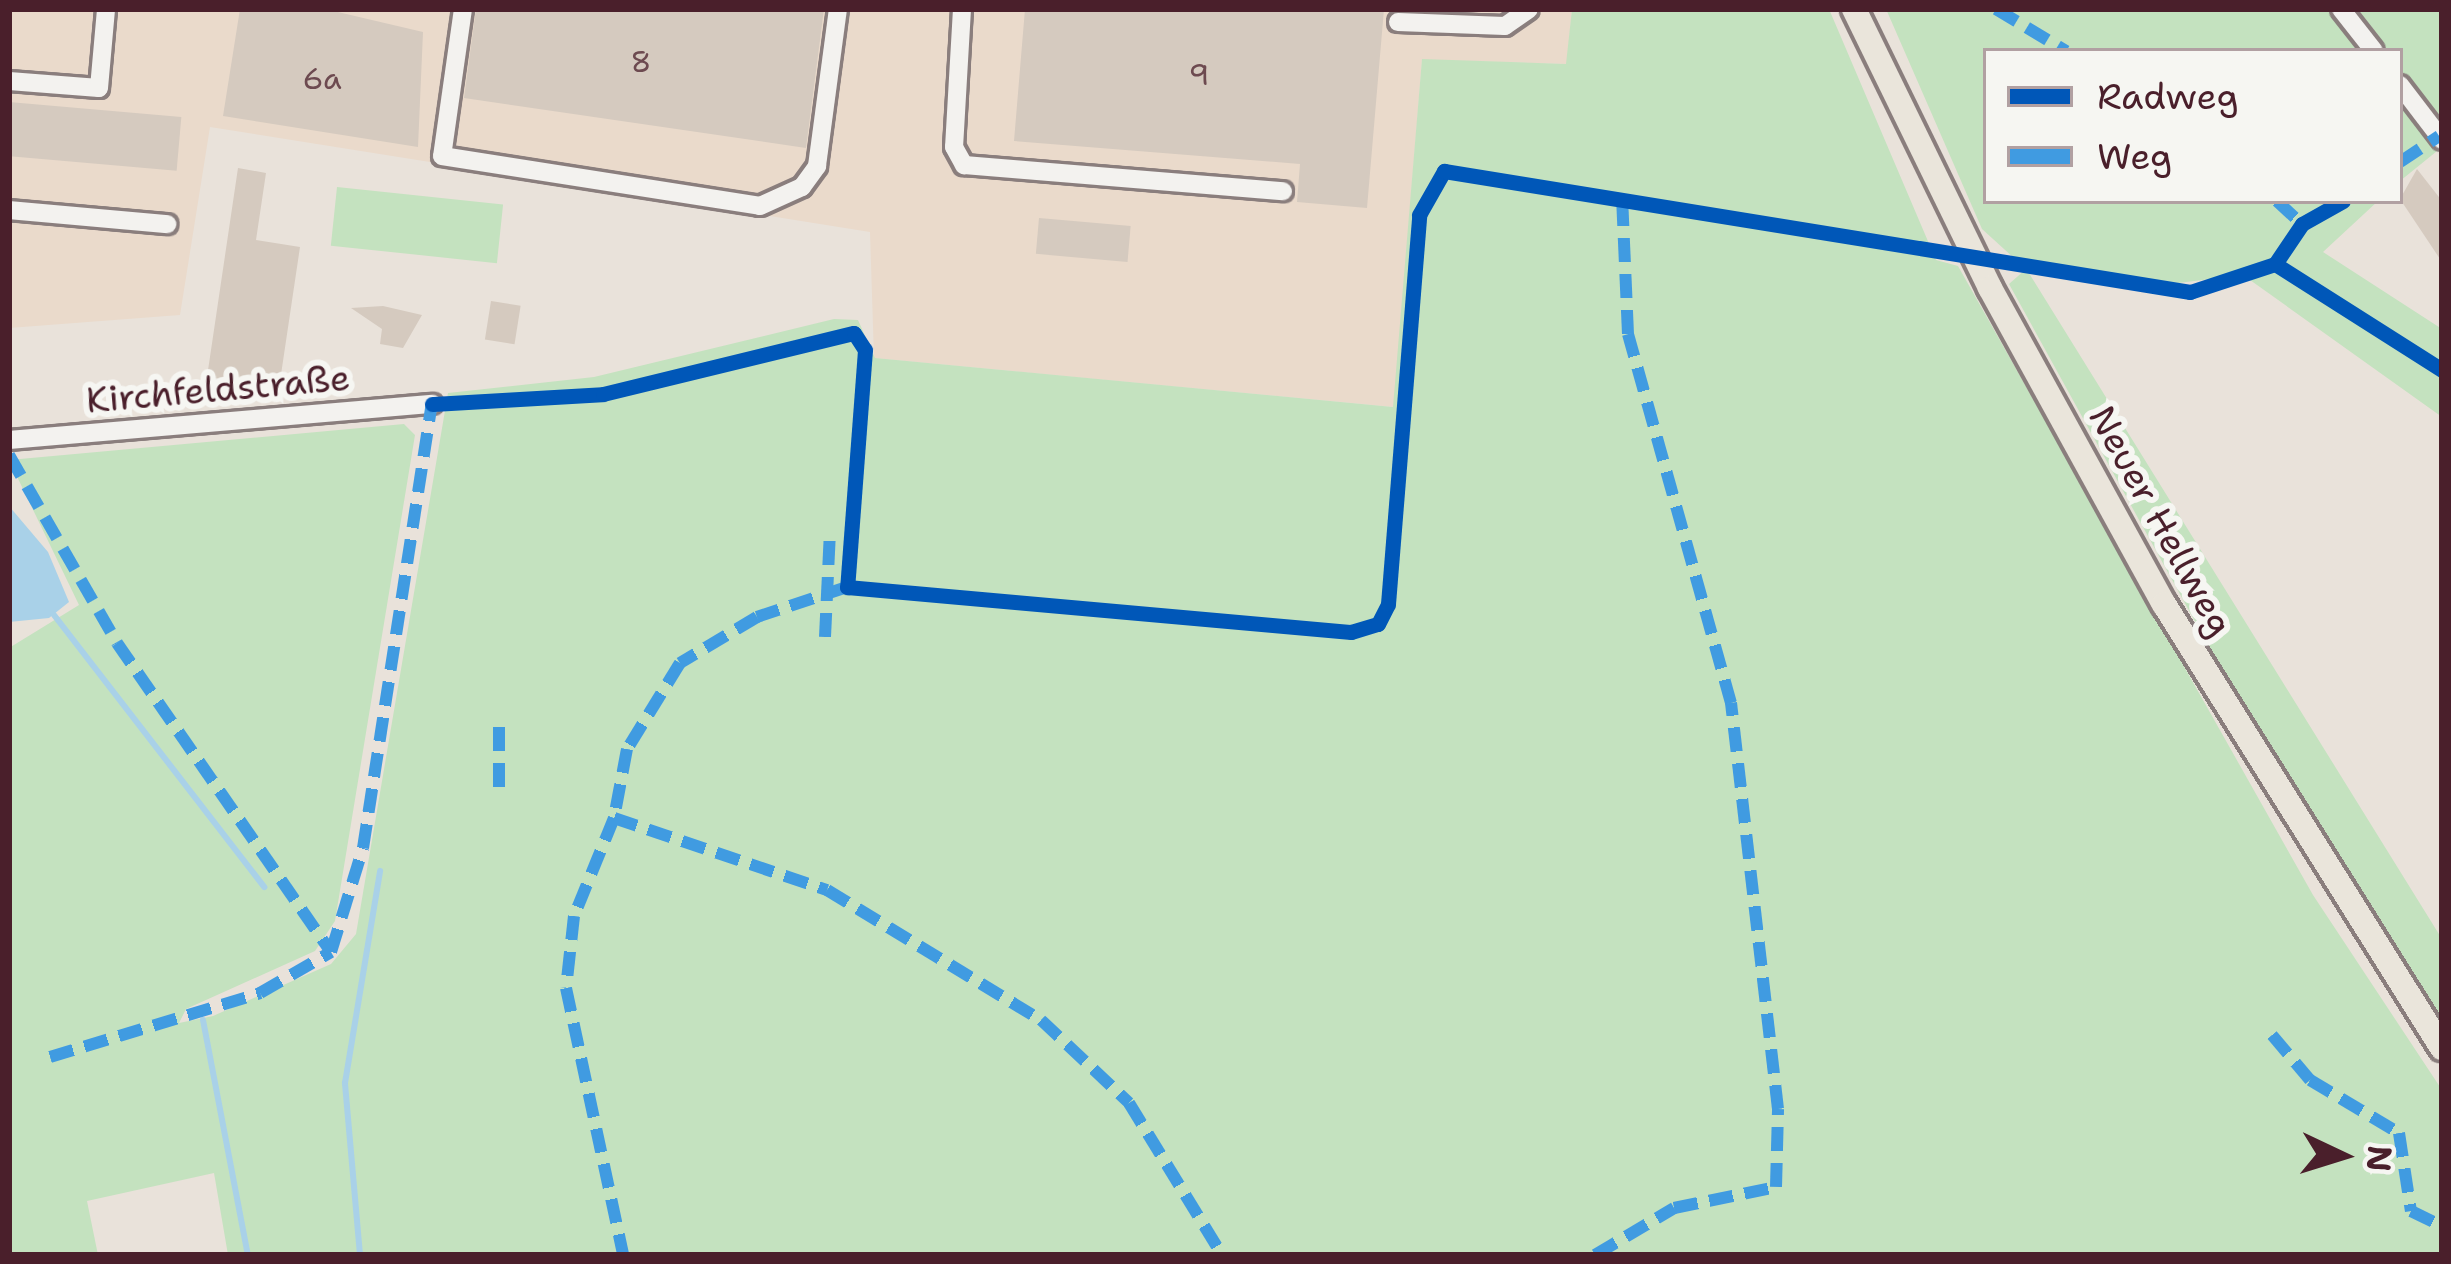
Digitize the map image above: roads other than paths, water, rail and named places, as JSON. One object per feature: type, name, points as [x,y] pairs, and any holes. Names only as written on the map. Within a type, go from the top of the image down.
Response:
[{"type":"main road","name":"Neuer Hellweg","points":[[1854,9],[1990,288],[2164,604],[2442,1048]]},
{"type":"street","points":[[9,81],[99,88],[106,9]]},
{"type":"street","points":[[463,9],[442,156],[760,206],[802,187],[817,166],[838,9]]},
{"type":"street","points":[[962,9],[953,147],[964,165],[1283,191]]},
{"type":"street","points":[[1398,22],[1505,26],[1529,9]]},
{"type":"street","points":[[2342,9],[2372,48]]},
{"type":"street","points":[[2403,89],[2442,140]]},
{"type":"street","points":[[9,210],[167,224]]},
{"type":"street","name":"Kirchfeldstraße","points":[[9,440],[432,404]]},
{"type":"water","points":[[9,506],[48,552],[69,602],[49,618],[9,622]]},
{"type":"waterway","points":[[54,615],[264,887]]},
{"type":"waterway","points":[[360,1255],[345,1083],[380,871]]},
{"type":"waterway","points":[[203,1020],[248,1255]]}]
